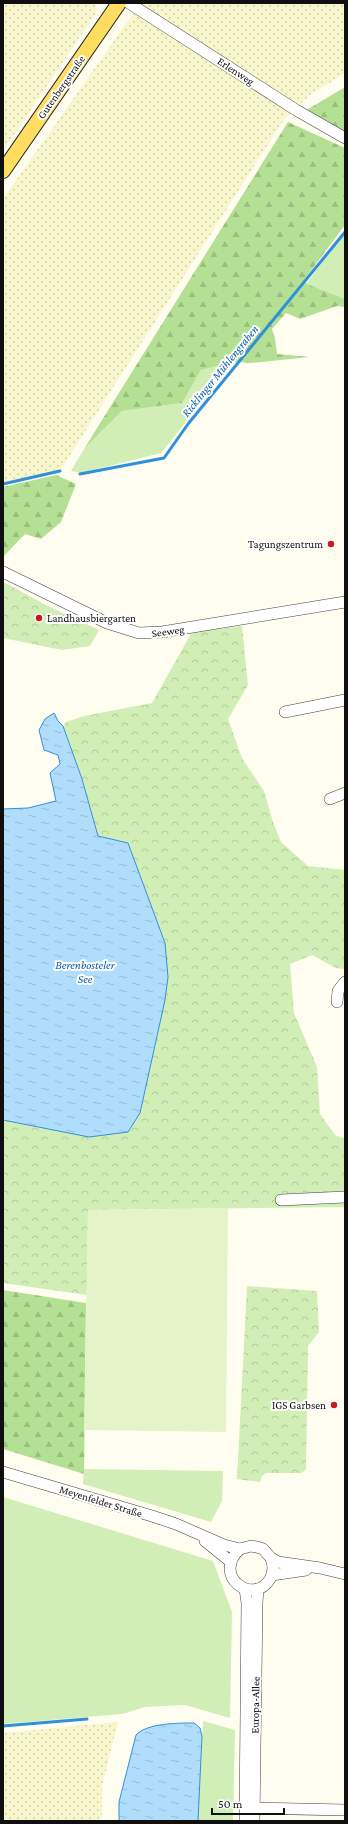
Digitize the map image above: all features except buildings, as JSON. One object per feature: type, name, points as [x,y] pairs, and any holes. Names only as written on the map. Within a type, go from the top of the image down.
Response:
[{"type":"main road","name":"Gutenbergstraße","points":[[3,171],[119,3]]},
{"type":"street","name":"Erlenweg","points":[[129,3],[296,110],[345,138]]},
{"type":"street","name":"Seeweg","points":[[3,572],[107,623],[139,634],[162,632],[345,602]]},
{"type":"street","points":[[285,712],[345,700]]},
{"type":"street","points":[[330,800],[345,793]]},
{"type":"street","points":[[337,1002],[338,991],[345,982]]},
{"type":"street","points":[[281,1200],[345,1197]]},
{"type":"street","name":"Meyenfelder Straße","points":[[3,1472],[152,1516],[176,1524],[224,1545],[240,1549],[257,1547],[263,1549],[271,1558],[278,1562],[320,1568],[345,1574]]},
{"type":"street","name":"Meyenfelder Straße","points":[[197,1534],[231,1562]]},
{"type":"street","points":[[240,1549],[231,1562],[232,1576],[235,1582],[245,1589],[258,1588],[269,1581],[274,1570],[271,1558]]},
{"type":"street","name":"Meyenfelder Straße","points":[[272,1575],[320,1568]]},
{"type":"street","name":"Europa-Allee","points":[[245,1821],[249,1808],[258,1588]]},
{"type":"street","name":"Europa-Allee","points":[[245,1589],[247,1603],[249,1808],[254,1821]]},
{"type":"street","points":[[249,1808],[345,1810]]},
{"type":"shaded area","points":[[3,3],[95,3],[97,12],[3,151]]},
{"type":"shaded area","points":[[143,3],[345,3],[345,73],[310,95],[284,119],[60,471],[3,483],[3,199],[125,25]]},
{"type":"shaded area","points":[[118,1722],[102,1787],[102,1819],[73,1821],[3,1821],[3,1733]]},
{"type":"green space","points":[[345,87],[345,133],[305,111]]},
{"type":"green space","points":[[288,122],[345,148],[345,225],[304,280],[307,284],[345,299],[345,307],[337,306],[300,319],[286,313],[272,329],[277,354],[310,357],[251,363],[234,362],[201,370],[182,403],[122,411],[84,449]]},
{"type":"green space","points":[[345,232],[345,299],[306,284]]},
{"type":"green space","points":[[234,362],[161,453],[81,473],[71,471],[84,449],[122,411],[182,403],[201,370]]},
{"type":"green space","points":[[56,475],[76,484],[61,522],[41,539],[25,534],[3,557],[3,487]]},
{"type":"green space","name":"Landhausbiergarten","points":[[3,582],[50,607],[99,630],[90,646],[62,650],[3,638]]},
{"type":"green space","points":[[242,626],[248,685],[228,719],[242,758],[264,791],[273,822],[281,842],[308,866],[345,870],[345,969],[336,968],[312,955],[290,964],[294,1013],[317,1067],[320,1114],[335,1135],[345,1139],[345,1207],[88,1210],[87,1295],[3,1283],[3,1120],[89,1137],[165,943],[128,843],[98,836],[82,779],[63,726],[66,722],[84,716],[152,703],[192,632]]},
{"type":"green space","points":[[228,1208],[226,1432],[84,1430],[88,1210]]},
{"type":"green space","points":[[247,1286],[317,1291],[319,1332],[308,1346],[306,1469],[302,1473],[266,1473],[262,1476],[260,1482],[237,1479]]},
{"type":"green space","points":[[3,1290],[86,1303],[84,1474],[3,1449]]},
{"type":"green space","points":[[84,1469],[223,1471],[222,1501],[211,1522],[83,1484]]},
{"type":"green space","points":[[3,1497],[213,1561],[232,1612],[230,1718],[185,1705],[145,1707],[122,1714],[3,1724]]},
{"type":"green space","points":[[203,1721],[235,1730],[233,1821],[198,1821]]},
{"type":"water","name":"Berenbosteler See","points":[[54,713],[58,721],[63,726],[82,779],[98,836],[128,843],[165,943],[168,977],[165,1000],[140,1113],[128,1132],[89,1137],[3,1120],[3,809],[28,808],[56,801],[50,773],[60,764],[58,755],[44,750],[39,730],[45,719]]},
{"type":"water","points":[[194,1723],[200,1728],[202,1736],[198,1821],[119,1821],[119,1802],[136,1735],[147,1728],[155,1726]]},
{"type":"waterway","name":"Ricklinger Mühlengraben","points":[[80,474],[164,458],[188,424],[345,232]]},
{"type":"waterway","name":"Ricklinger Mühlengraben","points":[[3,484],[60,471]]},
{"type":"waterway","points":[[3,1726],[87,1719]]},
{"type":"place","name":"Tagungszentrum","points":[[331,544]]},
{"type":"place","name":"Landhausbiergarten","points":[[39,618]]},
{"type":"place","name":"IGS Garbsen","points":[[334,1405]]}]
